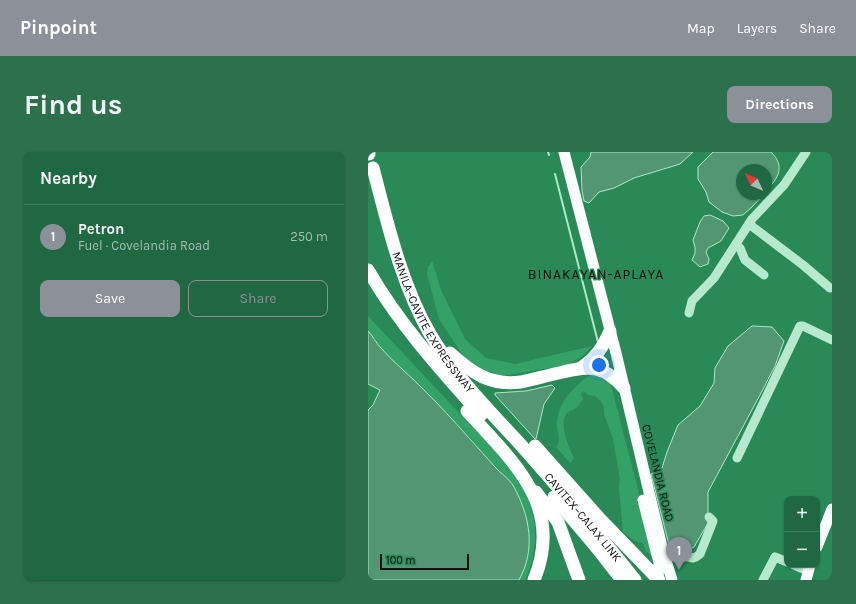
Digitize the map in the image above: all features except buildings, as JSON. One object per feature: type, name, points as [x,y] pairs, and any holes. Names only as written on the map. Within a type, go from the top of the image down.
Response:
[{"type":"highway","name":"MANILA–CAVITE EXPRESSWAY","points":[[373,168],[391,236],[404,276],[418,311],[435,342],[465,382],[529,454]]},
{"type":"highway","name":"MANILA–CAVITE EXPRESSWAY","points":[[368,270],[387,302],[406,328],[469,402],[529,454]]},
{"type":"highway","points":[[406,328],[417,351],[429,368],[524,476],[548,507],[558,522],[579,580]]},
{"type":"highway","points":[[581,368],[598,354],[610,331]]},
{"type":"highway","points":[[435,342],[462,365],[475,373],[497,382],[521,382],[581,368],[592,368],[603,371],[614,378],[624,391]]},
{"type":"highway","points":[[529,454],[605,524],[658,579]]},
{"type":"highway","name":"CAVITEX–CALAX LINK","points":[[529,454],[575,521],[622,580]]},
{"type":"highway","name":"CAVITEX–CALAX LINK","points":[[529,454],[583,515],[635,580]]},
{"type":"highway","points":[[524,476],[537,503],[542,526],[541,555],[534,580]]},
{"type":"main road","name":"COVELANDIA ROAD","points":[[564,152],[610,331],[663,551],[672,580]]},
{"type":"main road","name":"COVELANDIA ROAD","points":[[624,391],[621,407],[659,563],[658,579]]},
{"type":"main road","points":[[820,539],[832,509]]},
{"type":"street","points":[[689,313],[692,301],[714,278],[749,224],[784,185],[806,152]]},
{"type":"street","points":[[749,224],[803,265],[830,288]]},
{"type":"street","points":[[736,245],[740,248],[745,260],[764,275]]},
{"type":"street","points":[[738,458],[800,326],[831,338]]},
{"type":"street","points":[[663,551],[696,558],[700,554],[713,521],[709,516]]},
{"type":"street","points":[[763,580],[775,557],[784,561]]},
{"type":"shaded area","points":[[591,152],[693,152],[680,164],[634,178],[614,188],[599,192],[589,203],[584,201],[581,167],[590,157]]},
{"type":"shaded area","points":[[713,152],[771,152],[776,157],[779,172],[772,184],[772,164],[736,164],[736,200],[758,200],[743,215],[733,216],[722,212],[709,202],[706,192],[698,179],[698,167]]},
{"type":"shaded area","points":[[710,215],[723,221],[729,228],[721,241],[708,248],[706,252],[709,259],[708,264],[700,267],[692,260],[695,253],[693,240],[704,216]]},
{"type":"shaded area","points":[[432,261],[441,290],[465,339],[486,358],[515,364],[592,346],[581,357],[567,365],[502,376],[479,368],[466,359],[439,319],[427,274],[428,267]]},
{"type":"shaded area","points":[[368,316],[493,449],[521,485],[531,508],[535,532],[533,557],[525,580],[519,580],[526,562],[529,531],[523,507],[508,479],[496,468],[467,434],[418,383],[394,362],[380,347],[368,331]]},
{"type":"shaded area","points":[[752,326],[772,327],[784,341],[775,366],[708,492],[708,523],[694,547],[686,551],[670,549],[651,474],[662,468],[678,425],[700,406],[714,383],[715,368],[728,346]]},
{"type":"shaded area","points":[[368,331],[385,353],[438,404],[514,487],[524,510],[529,533],[528,557],[519,580],[368,580],[368,410],[373,405],[380,390],[368,384]]},
{"type":"shaded area","points":[[594,372],[608,381],[611,385],[656,559],[646,552],[643,543],[635,541],[623,532],[619,488],[620,479],[613,439],[601,401],[595,396],[588,395],[583,391],[581,394],[583,399],[574,410],[568,412],[565,417],[565,436],[574,458],[570,463],[556,447],[559,441],[557,423],[558,414],[561,407],[570,393]]},
{"type":"shaded area","points":[[552,385],[555,388],[544,404],[536,439],[495,395],[495,393],[526,391]]},
{"type":"waterway","points":[[555,174],[598,342]]},
{"type":"place","name":"Petron","points":[[679,570]]},
{"type":"district","name":"BINAKAYAN-APLAYA","points":[[596,274]]}]
